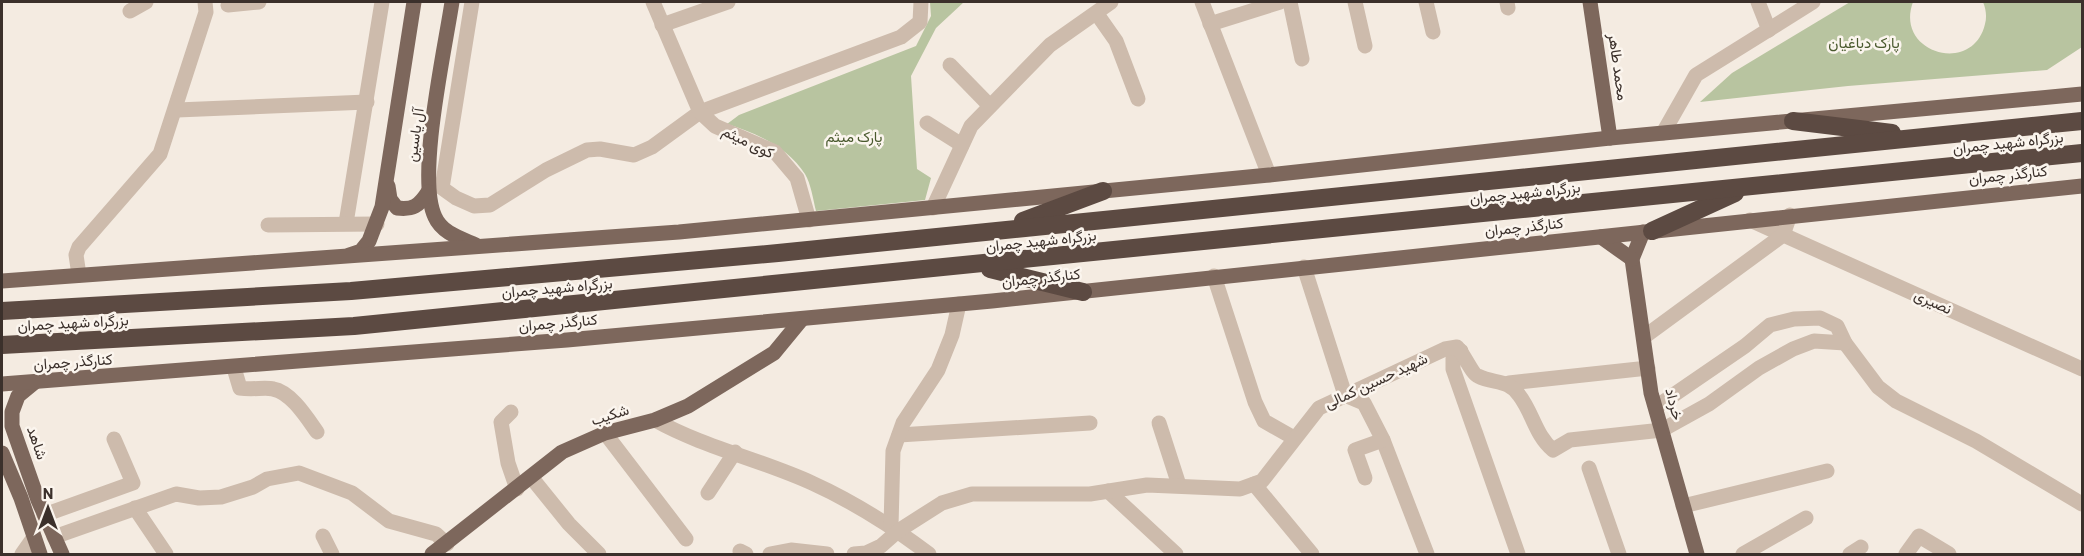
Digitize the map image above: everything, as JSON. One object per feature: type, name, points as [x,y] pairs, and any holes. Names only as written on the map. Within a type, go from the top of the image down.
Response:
[{"type":"highway","points":[[1792,121],[1926,137]]},
{"type":"highway","name":"بزرگراه شهید چمران","points":[[2,311],[351,291],[998,231],[2082,121]]},
{"type":"highway","name":"بزرگراه شهید چمران","points":[[2,345],[354,326],[976,266],[2082,153]]},
{"type":"highway","points":[[1647,232],[1694,214],[1747,186]]},
{"type":"highway","points":[[998,231],[1103,191]]},
{"type":"highway","points":[[976,266],[1083,292]]},
{"type":"main road","name":"آل یاسین","points":[[346,256],[361,251],[375,232],[386,181],[414,2]]},
{"type":"main road","name":"آل یاسین","points":[[452,2],[429,153],[435,190],[435,219],[450,234],[481,247]]},
{"type":"main road","name":"محمد طاهر","points":[[1590,2],[1610,138]]},
{"type":"main road","points":[[2,279],[21,280],[481,247],[810,220],[1269,175],[1610,138],[2082,94]]},
{"type":"main road","points":[[386,181],[390,199],[397,208],[410,210],[435,190]]},
{"type":"main road","name":"کنارگذر چمران","points":[[2,384],[234,368],[802,319],[1083,292],[1214,276],[2082,186]]},
{"type":"main road","points":[[1601,237],[1632,259],[1647,232]]},
{"type":"main road","name":"خرداد","points":[[1632,259],[1656,407],[1697,555]]},
{"type":"main road","name":"شکیب","points":[[440,552],[562,452],[605,433],[655,420],[688,406],[774,352],[802,319]]},
{"type":"main road","name":"شاهد","points":[[35,382],[23,390],[12,412],[12,426],[44,515],[62,555]]},
{"type":"main road","points":[[18,445],[2,451],[40,555]]},
{"type":"street","points":[[130,11],[146,2]]},
{"type":"street","points":[[79,275],[76,255],[79,247],[160,154],[177,110],[206,12],[205,2]]},
{"type":"street","points":[[228,5],[259,2]]},
{"type":"street","points":[[346,223],[382,2]]},
{"type":"street","points":[[472,2],[435,190],[474,206],[490,205],[546,170],[587,150],[600,149],[634,155],[652,147],[700,112],[901,37],[920,22],[921,2]]},
{"type":"street","name":"کوی میثم","points":[[652,2],[700,112],[715,126],[775,152],[797,178],[810,220]]},
{"type":"street","points":[[662,26],[728,2]]},
{"type":"street","points":[[933,208],[971,126],[1050,45],[1111,2]]},
{"type":"street","points":[[1202,2],[1269,175]]},
{"type":"street","points":[[1210,24],[1280,2]]},
{"type":"street","points":[[1290,2],[1302,59]]},
{"type":"street","points":[[1355,2],[1365,46]]},
{"type":"street","points":[[1426,2],[1433,32]]},
{"type":"street","points":[[1758,2],[1769,30]]},
{"type":"street","points":[[1663,133],[1696,75],[1813,2]]},
{"type":"street","points":[[1097,14],[1116,41],[1138,99]]},
{"type":"street","points":[[950,65],[990,106]]},
{"type":"street","points":[[177,110],[367,102]]},
{"type":"street","points":[[927,123],[962,146]]},
{"type":"street","points":[[1644,337],[1783,235],[1790,215]]},
{"type":"street","name":"نصیری","points":[[1750,220],[2082,369]]},
{"type":"street","points":[[268,225],[377,224]]},
{"type":"street","points":[[1304,267],[1344,395],[1364,403],[1383,440],[1427,555]]},
{"type":"street","points":[[1214,276],[1255,402],[1264,421],[1294,438]]},
{"type":"street","points":[[895,529],[892,451],[903,423],[938,370],[952,336],[959,304]]},
{"type":"street","points":[[1656,407],[1745,346],[1770,325],[1794,319],[1820,318],[1837,326],[1845,343],[1878,387],[1896,401],[1976,441],[2082,504]]},
{"type":"street","points":[[1509,384],[1520,396],[1545,443],[1553,450],[1570,440],[1662,430],[1709,404],[1760,368],[1793,349],[1814,341],[1845,343]]},
{"type":"street","name":"شهید حسین کمالی","points":[[1254,484],[1263,481],[1318,408],[1445,349],[1457,347],[1461,351]]},
{"type":"street","points":[[1518,555],[1453,369],[1453,358],[1461,351],[1468,358],[1472,372],[1478,376],[1509,384],[1648,368]]},
{"type":"street","points":[[234,368],[240,388],[255,391],[273,388],[306,416],[317,432]]},
{"type":"street","points":[[511,412],[501,422],[508,463],[517,489]]},
{"type":"street","points":[[655,420],[676,432],[735,452],[813,483],[895,529],[929,555]]},
{"type":"street","points":[[899,435],[1090,423]]},
{"type":"street","points":[[1159,423],[1179,485]]},
{"type":"street","points":[[605,433],[686,539]]},
{"type":"street","points":[[44,515],[133,483],[114,439]]},
{"type":"street","points":[[1365,478],[1355,450],[1383,440]]},
{"type":"street","points":[[708,493],[735,452]]},
{"type":"street","points":[[1589,468],[1619,555]]},
{"type":"street","points":[[1683,506],[1827,471]]},
{"type":"street","points":[[54,537],[176,494],[199,498],[221,497],[253,488],[267,479],[299,473],[352,493],[389,521],[436,534],[440,552]]},
{"type":"street","points":[[531,477],[575,531],[599,555]]},
{"type":"street","points":[[854,555],[874,550],[895,529],[942,503],[972,494],[1090,494],[1147,485],[1240,489],[1254,484],[1312,555]]},
{"type":"street","points":[[1108,491],[1176,555]]},
{"type":"street","points":[[135,508],[166,555]]},
{"type":"street","points":[[1743,555],[1806,518]]},
{"type":"street","points":[[323,536],[332,555]]},
{"type":"street","points":[[1906,555],[1919,536],[1949,555]]},
{"type":"street","points":[[22,555],[34,537]]},
{"type":"street","points":[[770,555],[791,550],[827,555]]},
{"type":"green space","name":"پارک میثم","points":[[930,2],[964,2],[936,28],[911,76],[917,169],[931,178],[925,200],[816,211],[807,178],[790,156],[770,142],[727,124],[739,115],[916,46],[931,16]]},
{"type":"green space","name":"پارک دباغیان","points":[[1850,2],[1913,2],[1910,20],[1915,34],[1924,45],[1937,52],[1952,53],[1966,50],[1978,40],[1986,21],[1983,2],[2082,2],[2082,47],[2047,70],[1848,86],[1700,102],[1732,73]]}]
